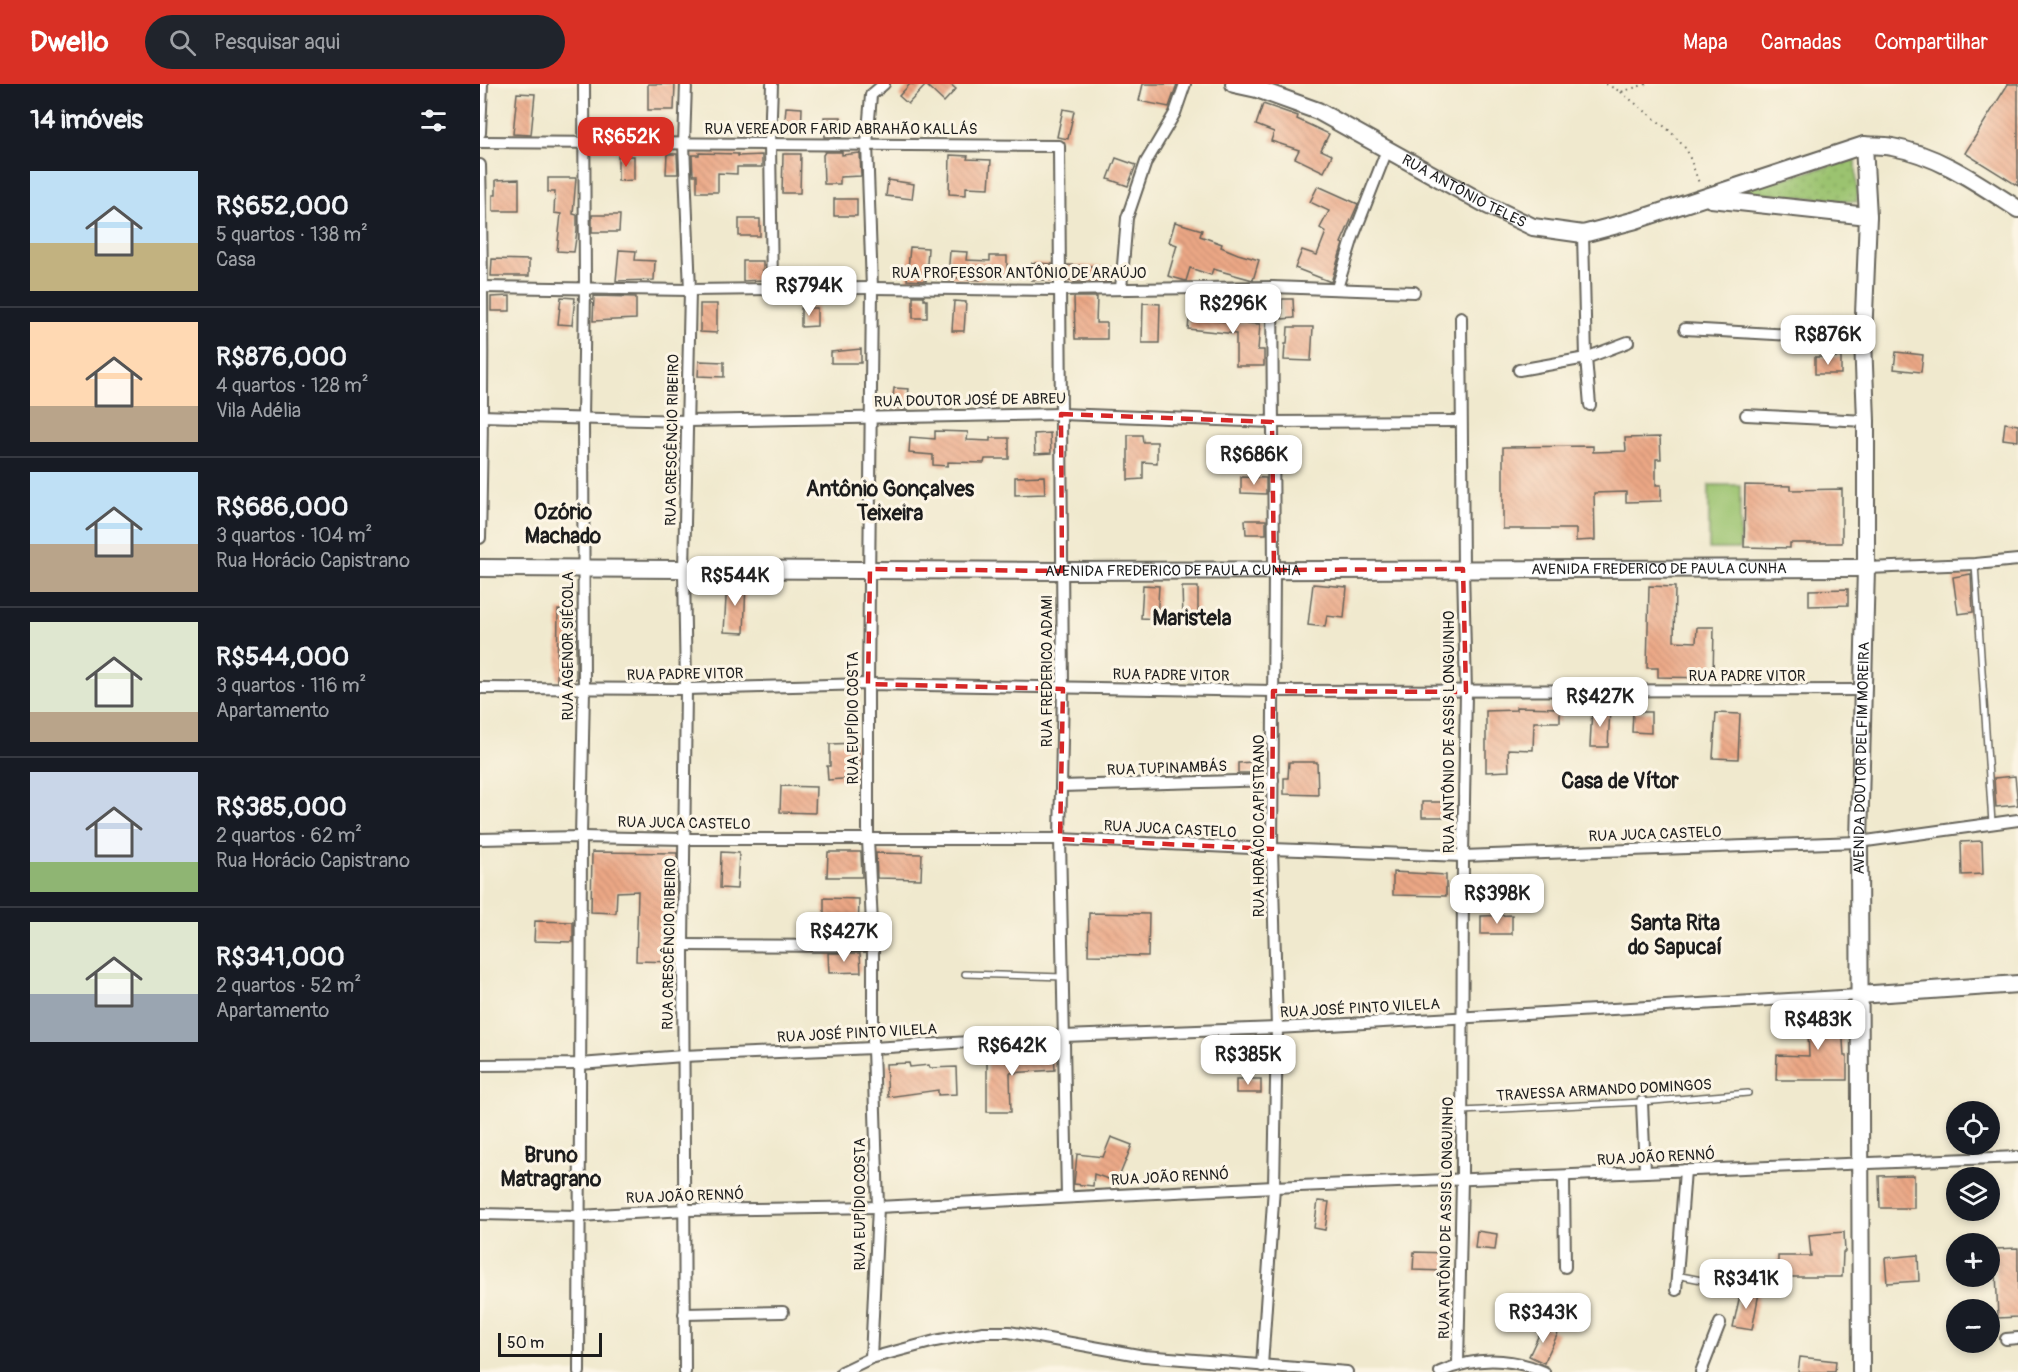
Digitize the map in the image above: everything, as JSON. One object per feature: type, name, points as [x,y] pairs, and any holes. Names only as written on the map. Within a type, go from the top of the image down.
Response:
[{"type":"main road","name":"RUA ANTÔNIO TELES","points":[[1234,84],[1257,89],[1318,111],[1514,219],[1533,227],[1583,234],[1636,220],[1864,145]]},
{"type":"main road","points":[[1864,145],[1892,147],[1922,155],[1966,175],[2018,209]]},
{"type":"main road","name":"AVENIDA DOUTOR DELFIM MOREIRA","points":[[1861,1372],[1859,842],[1866,568],[1866,421],[1863,339],[1868,216],[1864,145]]},
{"type":"main road","name":"RUA ANTÔNIO TELES","points":[[1704,198],[1868,216]]},
{"type":"main road","name":"AVENIDA FREDERICO DE PAULA CUNHA","points":[[480,568],[1062,571],[1866,568]]},
{"type":"main road","points":[[1859,995],[2018,984]]},
{"type":"street","points":[[480,133],[482,84]]},
{"type":"street","name":"RUA AGENOR SIÉCOLA","points":[[579,1372],[581,837],[584,690],[584,84]]},
{"type":"street","name":"RUA CRESCÊNCIO RIBEIRO","points":[[685,1372],[683,945],[686,689],[684,570],[690,290],[684,144],[686,84]]},
{"type":"street","points":[[772,84],[770,144],[772,289]]},
{"type":"street","name":"RUA EUPÍDIO COSTA","points":[[872,1358],[878,1207],[873,1048],[873,946],[868,839],[872,288],[867,144],[871,95],[884,84]]},
{"type":"street","points":[[1120,289],[1127,218],[1146,162],[1175,113],[1185,84]]},
{"type":"street","name":"RUA VEREADOR FARID ABRAHÃO KALLÁS","points":[[480,142],[1059,146]]},
{"type":"street","name":"RUA FREDERICO ADAMI","points":[[1059,146],[1058,290],[1062,571],[1060,839],[1066,1197]]},
{"type":"street","points":[[1337,288],[1353,237],[1387,150]]},
{"type":"street","points":[[480,165],[482,286],[480,538]]},
{"type":"street","points":[[1583,234],[1586,358],[1590,405]]},
{"type":"street","name":"RUA PROFESSOR ANTÔNIO DE ARAÚJO","points":[[482,286],[690,290],[872,288],[1058,290],[1272,286],[1414,292]]},
{"type":"street","name":"RUA HORÁCIO CAPISTRANO","points":[[1262,1366],[1274,1187],[1277,1028],[1272,849],[1274,570],[1272,286]]},
{"type":"street","name":"RUA ANTÔNIO DE ASSIS LONGUINHO","points":[[1458,1364],[1464,1017],[1463,856],[1466,692],[1461,317]]},
{"type":"street","points":[[1685,329],[1863,339]]},
{"type":"street","points":[[1520,370],[1586,358],[1628,342]]},
{"type":"street","name":"RUA DOUTOR JOSÉ DE ABREU","points":[[482,416],[687,421],[1060,414],[1272,422],[1461,421]]},
{"type":"street","points":[[1746,415],[1866,421]]},
{"type":"street","points":[[1866,568],[2018,560]]},
{"type":"street","name":"RUA PADRE VITOR","points":[[480,688],[686,689],[868,684],[1273,692],[1863,690]]},
{"type":"street","name":"RUA TUPINAMBÁS","points":[[1062,786],[1273,780]]},
{"type":"street","name":"RUA JUCA CASTELO","points":[[480,839],[581,837],[1060,839],[1463,856],[1859,842],[2018,820]]},
{"type":"street","points":[[683,945],[873,946]]},
{"type":"street","name":"RUA JOSÉ PINTO VILELA","points":[[480,1065],[580,1064],[683,1056],[873,1048],[1064,1036],[1277,1028],[1859,995]]},
{"type":"street","points":[[1642,1102],[1645,1171]]},
{"type":"street","name":"RUA JOÃO RENNÓ","points":[[480,1214],[579,1216],[686,1210],[878,1207],[1274,1187],[2018,1157]]},
{"type":"street","points":[[1676,1290],[1685,1170]]},
{"type":"street","points":[[1564,1176],[1565,1267]]},
{"type":"street","points":[[684,1314],[783,1312]]},
{"type":"street","points":[[1701,1372],[1720,1323]]},
{"type":"street","points":[[842,1372],[872,1358],[935,1341],[983,1332],[1000,1332],[1144,1356],[1347,1372]]},
{"type":"street","points":[[1440,1372],[1458,1364],[1489,1360],[1513,1362],[1544,1372]]},
{"type":"lane","points":[[1974,564],[1992,823]]},
{"type":"lane","points":[[965,974],[1063,977]]},
{"type":"lane","name":"TRAVESSA ARMANDO DOMINGOS","points":[[1462,1111],[1642,1102],[1748,1093]]},
{"type":"lane","points":[[1677,1275],[1737,1287]]},
{"type":"path","points":[[1606,84],[1621,92],[1670,131],[1687,150],[1704,198]]},
{"type":"path","points":[[1621,92],[1646,84]]},
{"type":"highlighted area","points":[[1061,414],[1272,422],[1274,570],[1463,569],[1466,692],[1273,691],[1272,849],[1060,839],[1063,689],[868,684],[870,569],[1062,571]]},
{"type":"green space","points":[[1856,159],[1857,202],[1736,191]]},
{"type":"green space","points":[[1709,485],[1740,485],[1740,549],[1709,549]]},
{"type":"building","points":[[648,84],[675,84],[674,110],[648,110]]},
{"type":"building","points":[[910,84],[950,84],[956,89],[944,102],[926,85],[908,104],[899,96]]},
{"type":"building","points":[[1143,84],[1177,84],[1169,107],[1139,101]]},
{"type":"building","points":[[2008,84],[2018,84],[2018,186],[1965,153]]},
{"type":"building","points":[[517,93],[535,94],[531,135],[513,134]]},
{"type":"building","points":[[1263,104],[1298,116],[1297,119],[1329,134],[1321,150],[1332,155],[1324,172],[1295,158],[1299,150],[1271,141],[1274,132],[1256,125]]},
{"type":"building","points":[[786,107],[802,108],[801,133],[784,132]]},
{"type":"building","points":[[1063,109],[1074,111],[1068,139],[1057,137]]},
{"type":"building","points":[[824,117],[841,117],[841,137],[825,137]]},
{"type":"building","points":[[825,152],[842,152],[842,155],[860,153],[861,176],[840,177],[840,184],[824,184],[823,155]]},
{"type":"building","points":[[699,153],[762,155],[762,167],[737,167],[737,174],[718,173],[718,192],[697,192],[697,175],[693,175],[692,155],[699,155]]},
{"type":"building","points":[[667,154],[677,154],[678,174],[666,174]]},
{"type":"building","points":[[783,154],[801,154],[800,193],[782,193]]},
{"type":"building","points":[[950,155],[968,156],[967,159],[991,160],[989,188],[966,187],[966,195],[949,194]]},
{"type":"building","points":[[618,156],[634,156],[634,180],[618,181]]},
{"type":"building","points":[[1116,158],[1136,165],[1128,186],[1108,179]]},
{"type":"building","points":[[548,178],[576,178],[573,214],[577,215],[577,231],[574,252],[557,251],[561,214],[554,213],[555,192],[548,192]]},
{"type":"building","points":[[519,179],[519,211],[493,211],[496,180]]},
{"type":"building","points":[[888,180],[914,184],[912,199],[886,196]]},
{"type":"building","points":[[1318,186],[1358,204],[1341,243],[1343,244],[1331,282],[1295,268],[1302,250],[1317,255],[1326,232],[1320,228],[1329,211],[1310,202]]},
{"type":"building","points":[[834,199],[857,199],[857,216],[834,216]]},
{"type":"building","points":[[592,215],[620,215],[619,232],[592,232]]},
{"type":"building","points":[[739,219],[760,219],[760,236],[739,236]]},
{"type":"building","points":[[1175,222],[1202,230],[1200,236],[1222,244],[1221,247],[1238,254],[1259,260],[1253,280],[1213,269],[1211,275],[1190,268],[1186,281],[1168,276],[1177,245],[1169,242]]},
{"type":"building","points":[[910,247],[928,248],[926,281],[907,280]]},
{"type":"building","points":[[619,250],[636,251],[635,260],[655,261],[654,280],[616,281]]},
{"type":"building","points":[[950,251],[967,252],[966,260],[990,261],[990,256],[1007,256],[1007,278],[981,277],[980,280],[948,277]]},
{"type":"building","points":[[492,259],[529,260],[529,276],[491,276]]},
{"type":"building","points":[[743,261],[763,261],[763,280],[743,281]]},
{"type":"building","points":[[1032,263],[1052,264],[1052,280],[1031,280]]},
{"type":"building","points":[[1067,265],[1111,267],[1110,282],[1067,280]]},
{"type":"building","points":[[510,296],[510,311],[491,311],[491,297]]},
{"type":"building","points":[[594,296],[636,297],[636,319],[593,321]]},
{"type":"building","points":[[913,296],[924,296],[924,300],[927,300],[927,318],[913,318]]},
{"type":"building","points":[[561,297],[575,298],[572,325],[558,324]]},
{"type":"building","points":[[1074,297],[1097,297],[1096,323],[1107,323],[1107,339],[1075,339]]},
{"type":"building","points":[[1282,299],[1293,299],[1294,318],[1282,319]]},
{"type":"building","points":[[954,301],[966,302],[964,331],[952,331]]},
{"type":"building","points":[[1143,303],[1160,304],[1159,343],[1142,343]]},
{"type":"building","points":[[1203,303],[1219,305],[1218,321],[1260,324],[1258,350],[1264,350],[1264,366],[1236,366],[1236,334],[1188,329],[1189,320],[1201,320]]},
{"type":"building","points":[[700,304],[717,304],[717,333],[700,332]]},
{"type":"building","points":[[801,308],[817,308],[817,326],[801,327]]},
{"type":"building","points":[[1288,327],[1313,327],[1311,361],[1284,360]]},
{"type":"building","points":[[861,349],[861,363],[831,363],[831,352]]},
{"type":"building","points":[[1896,352],[1923,355],[1921,372],[1894,369]]},
{"type":"building","points":[[1815,357],[1841,357],[1841,374],[1815,374]]},
{"type":"building","points":[[699,361],[724,362],[724,377],[698,376]]},
{"type":"building","points":[[894,388],[909,389],[906,409],[892,407]]},
{"type":"building","points":[[2005,423],[2018,425],[2018,441],[2003,439]]},
{"type":"building","points":[[935,431],[968,432],[967,440],[990,441],[990,438],[1009,438],[1009,459],[985,459],[984,463],[948,462],[948,466],[933,465],[933,455],[909,453],[910,437],[935,439]]},
{"type":"building","points":[[1050,433],[1051,453],[1035,454],[1034,434]]},
{"type":"building","points":[[1128,435],[1142,435],[1143,442],[1157,442],[1157,463],[1143,462],[1143,479],[1128,480]]},
{"type":"building","points":[[1660,437],[1661,459],[1656,459],[1656,485],[1661,485],[1661,501],[1626,502],[1626,492],[1594,493],[1595,540],[1576,541],[1576,529],[1503,529],[1503,447],[1593,446],[1593,452],[1626,451],[1625,438]]},
{"type":"building","points":[[1044,476],[1045,494],[1015,495],[1015,477]]},
{"type":"building","points":[[1241,477],[1266,478],[1266,494],[1241,493]]},
{"type":"building","points":[[1745,485],[1791,486],[1791,490],[1842,489],[1842,543],[1790,543],[1790,548],[1744,547]]},
{"type":"building","points":[[1245,520],[1266,520],[1266,534],[1246,534]]},
{"type":"building","points":[[1971,574],[1973,612],[1958,614],[1953,577]]},
{"type":"building","points":[[727,581],[746,582],[744,633],[724,632]]},
{"type":"building","points":[[1313,584],[1347,587],[1344,618],[1327,616],[1325,627],[1308,625]]},
{"type":"building","points":[[1143,585],[1159,586],[1157,619],[1141,618]]},
{"type":"building","points":[[1649,586],[1675,587],[1674,641],[1696,642],[1697,627],[1714,627],[1713,678],[1658,677],[1658,668],[1647,668]]},
{"type":"building","points":[[1182,587],[1198,587],[1198,619],[1183,619]]},
{"type":"building","points":[[1848,589],[1848,605],[1809,606],[1809,590]]},
{"type":"building","points":[[558,610],[576,611],[576,679],[557,680]]},
{"type":"building","points":[[1516,707],[1560,708],[1560,722],[1534,722],[1533,750],[1508,749],[1509,771],[1486,772],[1486,711],[1516,710]]},
{"type":"building","points":[[1592,708],[1610,708],[1608,747],[1590,747]]},
{"type":"building","points":[[1633,712],[1651,712],[1651,733],[1632,732]]},
{"type":"building","points":[[1716,713],[1740,714],[1738,759],[1713,758]]},
{"type":"building","points":[[858,743],[859,762],[856,762],[856,778],[828,780],[830,744]]},
{"type":"building","points":[[1252,762],[1252,765],[1263,765],[1264,773],[1238,773],[1238,763]]},
{"type":"building","points":[[1289,762],[1317,762],[1318,795],[1284,794],[1284,778],[1288,778]]},
{"type":"building","points":[[2015,776],[2018,805],[1996,807],[1994,778]]},
{"type":"building","points":[[781,786],[816,787],[815,813],[780,812]]},
{"type":"building","points":[[1422,802],[1449,802],[1449,817],[1422,817]]},
{"type":"building","points":[[1982,841],[1983,874],[1962,875],[1961,842]]},
{"type":"building","points":[[592,852],[677,853],[676,962],[636,961],[638,891],[617,892],[616,913],[591,912]]},
{"type":"building","points":[[721,852],[739,853],[737,889],[720,888]]},
{"type":"building","points":[[828,852],[861,852],[862,877],[827,877]]},
{"type":"building","points":[[876,853],[922,854],[921,879],[877,878]]},
{"type":"building","points":[[1393,872],[1446,875],[1446,896],[1393,895]]},
{"type":"building","points":[[824,898],[859,899],[858,938],[825,937]]},
{"type":"building","points":[[1089,913],[1149,914],[1148,956],[1088,955]]},
{"type":"building","points":[[1512,915],[1512,934],[1481,934],[1481,916]]},
{"type":"building","points":[[535,921],[573,922],[573,942],[534,941]]},
{"type":"building","points":[[828,953],[860,953],[861,972],[829,973]]},
{"type":"building","points":[[1841,1008],[1844,1056],[1847,1056],[1847,1080],[1776,1080],[1777,1055],[1809,1056],[1807,1010]]},
{"type":"building","points":[[1054,1052],[1055,1070],[1010,1073],[1011,1112],[987,1112],[987,1061],[1020,1060],[1020,1054]]},
{"type":"building","points":[[909,1063],[910,1067],[929,1065],[930,1068],[956,1067],[957,1094],[938,1095],[938,1090],[888,1097],[886,1064]]},
{"type":"building","points":[[1236,1079],[1261,1079],[1261,1093],[1236,1093]]},
{"type":"building","points":[[1111,1137],[1132,1145],[1117,1182],[1094,1174],[1093,1186],[1074,1184],[1077,1154],[1103,1157]]},
{"type":"building","points":[[1914,1175],[1914,1208],[1880,1208],[1879,1176]]},
{"type":"building","points":[[1318,1201],[1329,1202],[1325,1230],[1314,1228]]},
{"type":"building","points":[[1477,1231],[1497,1234],[1495,1250],[1475,1248]]},
{"type":"building","points":[[1844,1232],[1845,1252],[1843,1252],[1842,1277],[1778,1277],[1778,1256],[1811,1256],[1809,1235]]},
{"type":"building","points":[[2018,1248],[2018,1317],[2000,1318],[2000,1299],[1997,1299],[1997,1287],[2000,1287],[2000,1249]]},
{"type":"building","points":[[1414,1252],[1447,1253],[1446,1271],[1413,1270]]},
{"type":"building","points":[[1918,1255],[1919,1281],[1887,1283],[1885,1258]]},
{"type":"building","points":[[1741,1290],[1759,1293],[1752,1330],[1733,1327]]},
{"type":"building","points":[[1543,1326],[1558,1333],[1544,1363],[1529,1356]]},
{"type":"building","points":[[1800,1357],[1836,1361],[1835,1372],[1798,1372]]},
{"type":"district","name":"Antônio Gonçalves Teixeira","points":[[890,501]]},
{"type":"district","name":"Ozório Machado","points":[[563,524]]},
{"type":"district","name":"Maristela","points":[[1192,618]]},
{"type":"district","name":"Casa de Vítor","points":[[1620,781]]},
{"type":"district","name":"Santa Rita do Sapucaí","points":[[1675,935]]},
{"type":"district","name":"Bruno Matragrano","points":[[551,1167]]}]
